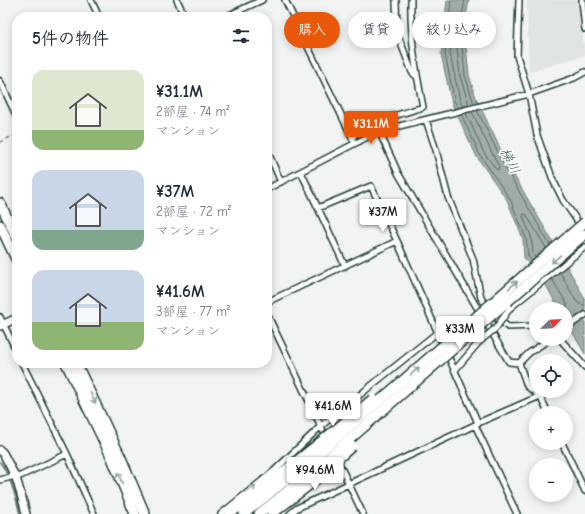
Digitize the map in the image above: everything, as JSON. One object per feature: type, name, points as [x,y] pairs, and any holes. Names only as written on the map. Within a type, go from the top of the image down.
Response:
[{"type":"highway","points":[[0,203],[12,228]]},
{"type":"highway","points":[[566,245],[585,218]]},
{"type":"highway","points":[[259,514],[324,455],[406,386],[566,245],[585,222]]},
{"type":"highway","points":[[0,226],[12,251]]},
{"type":"highway","points":[[566,245],[585,233]]},
{"type":"highway","points":[[566,245],[585,240]]},
{"type":"highway","points":[[68,368],[112,458],[135,514]]},
{"type":"highway","points":[[78,368],[122,458],[145,514]]},
{"type":"highway","points":[[272,514],[324,455],[384,391],[406,386]]},
{"type":"highway","points":[[230,514],[324,455]]},
{"type":"highway","points":[[244,514],[324,455]]},
{"type":"street","points":[[91,0],[97,12]]},
{"type":"street","points":[[177,0],[183,12]]},
{"type":"street","points":[[236,12],[262,0]]},
{"type":"street","points":[[285,0],[355,144]]},
{"type":"street","points":[[396,0],[397,33],[412,72],[417,77]]},
{"type":"street","points":[[352,138],[355,133],[368,126],[423,107],[413,48],[410,18],[411,0]]},
{"type":"street","points":[[519,0],[517,56],[538,135],[553,180],[563,200],[585,233]]},
{"type":"street","points":[[582,0],[585,29]]},
{"type":"street","points":[[272,186],[379,131],[527,94],[574,78],[585,72]]},
{"type":"street","points":[[0,81],[12,106]]},
{"type":"street","points":[[428,119],[448,197],[473,260],[481,298],[495,317],[508,327],[529,326]]},
{"type":"street","points":[[379,131],[398,173],[509,362],[519,363]]},
{"type":"street","points":[[272,161],[281,182]]},
{"type":"street","points":[[301,172],[345,266]]},
{"type":"street","points":[[318,208],[371,186],[455,370],[476,424],[518,514]]},
{"type":"street","points":[[272,300],[397,241]]},
{"type":"street","points":[[455,370],[479,342],[496,328],[510,308],[585,247]]},
{"type":"street","points":[[573,323],[585,315]]},
{"type":"street","points":[[0,317],[2,325],[12,343]]},
{"type":"street","points":[[2,325],[12,320]]},
{"type":"street","points":[[272,324],[363,514]]},
{"type":"street","points":[[221,514],[274,471],[321,426],[438,332]]},
{"type":"street","points":[[519,363],[529,353],[540,346]]},
{"type":"street","points":[[566,346],[585,367]]},
{"type":"street","points":[[519,363],[527,386],[529,388]]},
{"type":"street","points":[[24,368],[67,454],[94,514]]},
{"type":"street","points":[[290,514],[298,508],[476,424],[535,398]]},
{"type":"street","points":[[0,450],[3,453],[22,498],[26,514]]},
{"type":"street","points":[[565,450],[585,491]]},
{"type":"street","points":[[0,480],[12,477],[67,454]]},
{"type":"path","points":[[0,142],[12,136]]},
{"type":"shaded area","points":[[527,0],[579,0],[585,55],[529,72]]},
{"type":"water","points":[[447,0],[469,0],[467,12],[446,12]]},
{"type":"water","points":[[442,48],[466,48],[469,75],[476,98],[509,167],[585,299],[585,354],[573,333],[573,302],[555,302],[547,287],[524,258],[523,239],[507,200],[477,157],[452,104],[441,54]]},
{"type":"waterway","points":[[0,462],[10,480],[20,514]]},
{"type":"water label","name":"梯川","points":[[510,161]]}]
